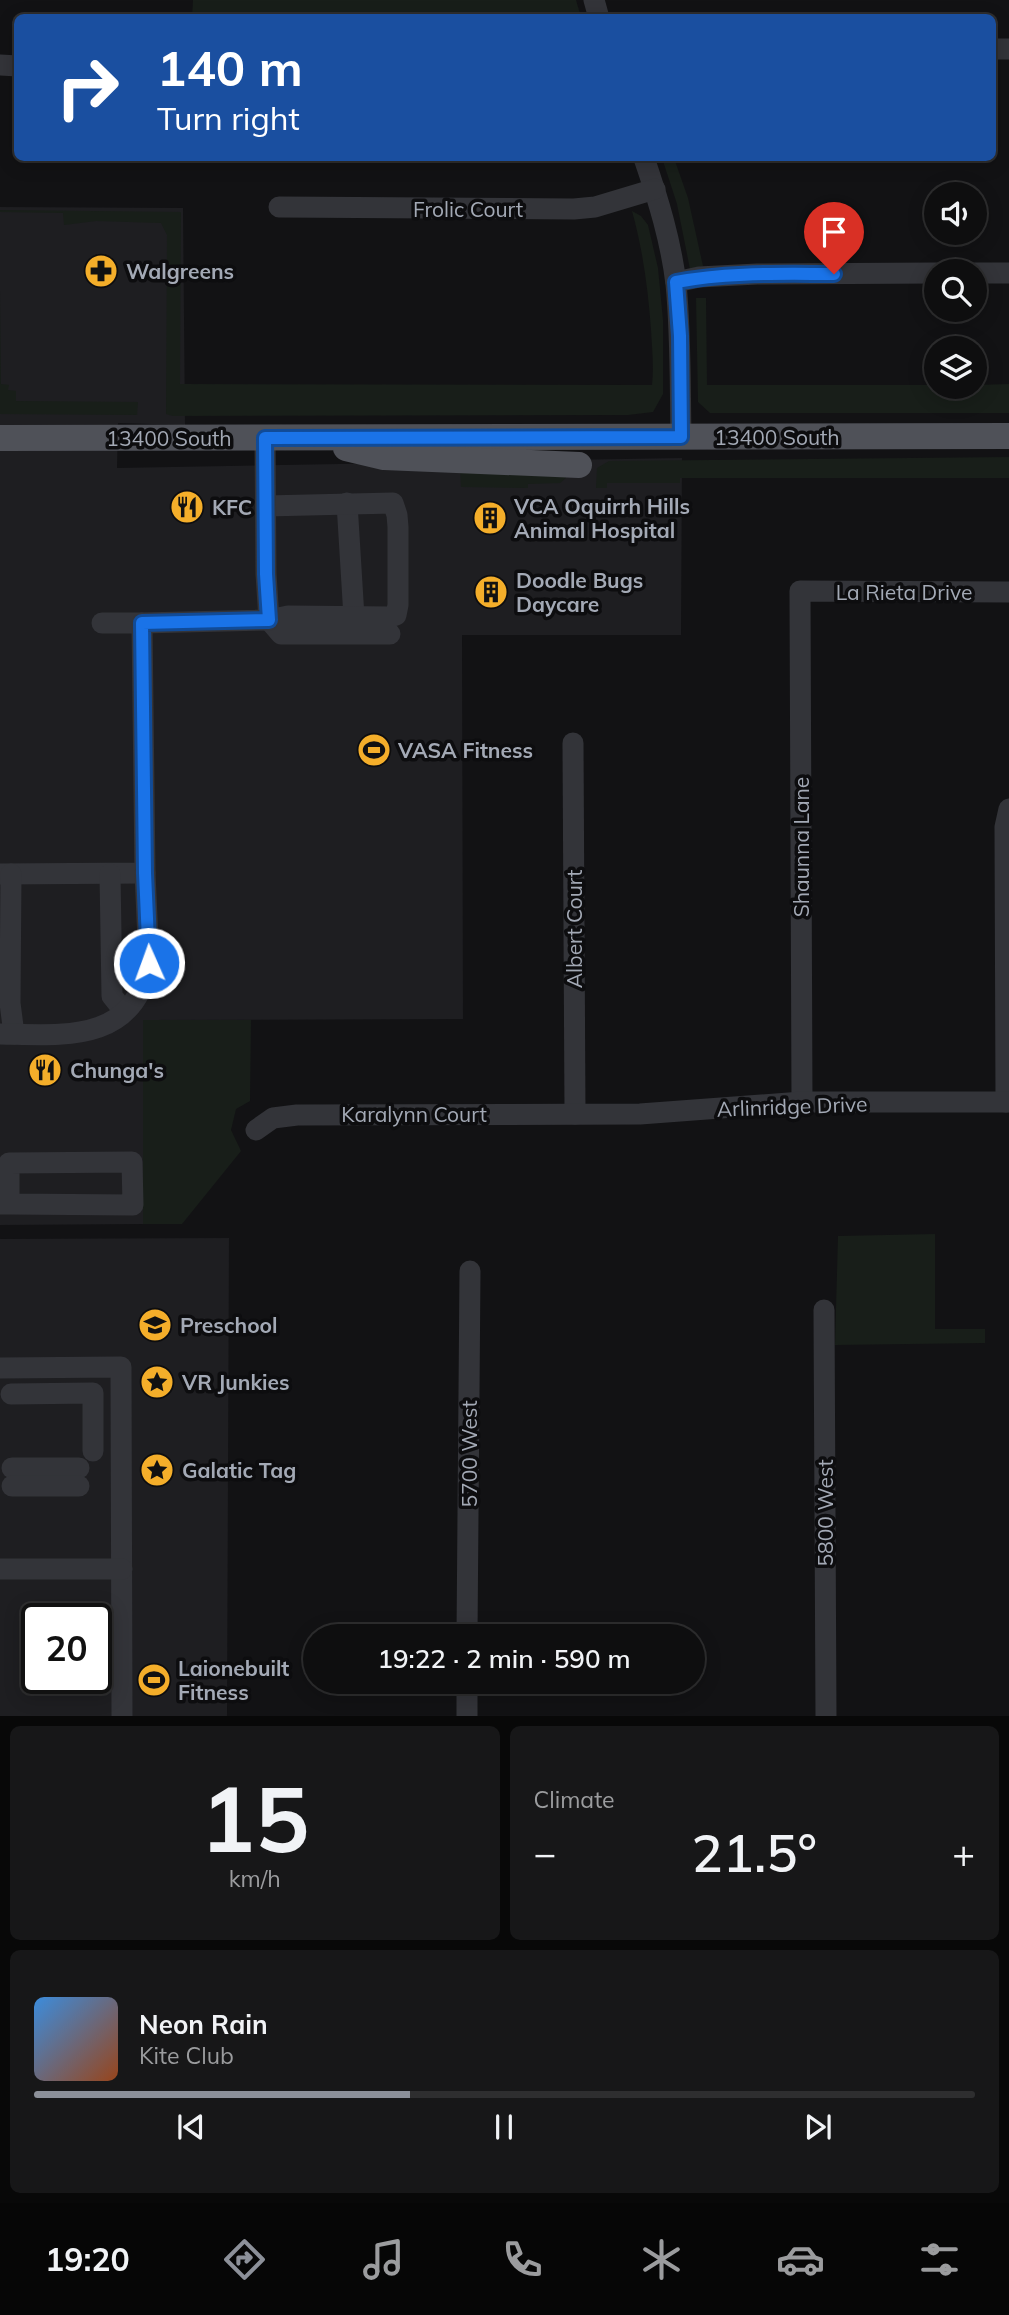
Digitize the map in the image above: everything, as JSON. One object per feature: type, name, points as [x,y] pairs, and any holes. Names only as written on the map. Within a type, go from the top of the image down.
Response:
[{"type":"main road","name":"13400 South","points":[[0,438],[1009,436]]},
{"type":"main road","points":[[296,438],[384,457],[579,465]]},
{"type":"street","points":[[646,161],[667,234],[676,282],[680,336],[681,437]]},
{"type":"street","name":"Frolic Court","points":[[279,207],[574,209],[595,207],[655,189]]},
{"type":"street","points":[[987,273],[1009,273]]},
{"type":"street","points":[[676,282],[699,277],[757,274],[924,274]]},
{"type":"street","points":[[265,438],[269,620],[281,634],[393,625]]},
{"type":"street","points":[[347,503],[354,617]]},
{"type":"street","points":[[266,506],[393,503],[397,515],[398,605],[393,625]]},
{"type":"street","name":"La Rieta Drive","points":[[800,592],[1009,592]]},
{"type":"street","name":"Shaunna Lane","points":[[800,592],[802,1102]]},
{"type":"street","points":[[102,623],[269,620],[288,616],[390,617],[393,625]]},
{"type":"street","points":[[142,623],[145,873],[149,963],[146,977],[124,1011],[94,1030],[74,1035],[7,1034],[10,1003],[5,874],[145,873]]},
{"type":"street","name":"Albert Court","points":[[573,743],[575,1114]]},
{"type":"street","points":[[1008,1102],[1005,827],[1009,810]]},
{"type":"street","points":[[110,874],[112,996],[124,1011]]},
{"type":"street","name":"Arlinridge Drive","points":[[575,1114],[666,1113],[802,1102],[1008,1102]]},
{"type":"street","name":"Karalynn Court","points":[[256,1129],[273,1118],[297,1115],[575,1114]]},
{"type":"street","points":[[132,1162],[133,1205],[5,1204],[9,1163],[132,1162]]},
{"type":"street","name":"5700 West","points":[[467,1624],[471,1271]]},
{"type":"street","name":"5800 West","points":[[824,1310],[827,1716]]},
{"type":"street","points":[[0,1368],[121,1367],[122,1716]]},
{"type":"street","points":[[10,1394],[93,1393],[93,1451]]},
{"type":"street","points":[[12,1478],[79,1477]]},
{"type":"street","points":[[0,1569],[122,1569]]},
{"type":"street","points":[[467,1694],[467,1716]]},
{"type":"shaded area","points":[[193,0],[576,0],[580,14],[192,14]]},
{"type":"shaded area","points":[[663,161],[675,161],[688,198],[703,266],[690,269],[677,204]]},
{"type":"shaded area","points":[[0,207],[183,208],[185,425],[118,423],[117,468],[682,458],[681,635],[462,635],[463,1019],[143,1020],[143,1224],[0,1225]]},
{"type":"shaded area","points":[[0,210],[181,212],[180,384],[652,385],[653,358],[648,300],[632,211],[641,216],[648,225],[658,268],[663,320],[663,394],[653,412],[628,415],[173,416],[166,414],[167,235],[161,223],[96,221],[64,225],[63,213]]},
{"type":"shaded area","points":[[0,291],[1,384],[9,385],[8,390],[16,391],[16,401],[138,402],[137,415],[0,414]]},
{"type":"shaded area","points":[[696,298],[706,298],[707,385],[924,385],[924,399],[987,399],[987,385],[1009,384],[1009,413],[710,413],[698,402]]},
{"type":"shaded area","points":[[1009,457],[1009,478],[680,478],[680,483],[607,483],[607,488],[596,488],[597,468],[609,461]]},
{"type":"shaded area","points":[[460,467],[565,469],[566,478],[560,483],[528,484],[528,488],[461,487]]},
{"type":"shaded area","points":[[143,1020],[251,1020],[250,1101],[236,1109],[231,1130],[241,1151],[182,1224],[143,1224]]},
{"type":"shaded area","points":[[935,1234],[935,1329],[985,1329],[985,1343],[835,1345],[838,1236]]},
{"type":"shaded area","points":[[229,1238],[227,1716],[0,1716],[0,1239]]},
{"type":"place","name":"Walgreens","points":[[101,271]]},
{"type":"place","name":"KFC","points":[[187,507]]},
{"type":"place","name":"VCA Oquirrh Hills Animal Hospital","points":[[490,518]]},
{"type":"place","name":"Doodle Bugs Daycare","points":[[491,592]]},
{"type":"place","name":"VASA Fitness","points":[[374,750]]},
{"type":"place","name":"Chunga's","points":[[45,1070]]},
{"type":"place","name":"Preschool","points":[[155,1325]]},
{"type":"place","name":"VR Junkies","points":[[157,1382]]},
{"type":"place","name":"Galatic Tag","points":[[157,1470]]},
{"type":"place","name":"Laionebuilt Fitness","points":[[154,1680]]},
{"type":"route","points":[[149,963],[145,873],[142,623],[269,620],[265,438],[681,437],[680,336],[676,282],[699,277],[757,274],[834,274]]}]
